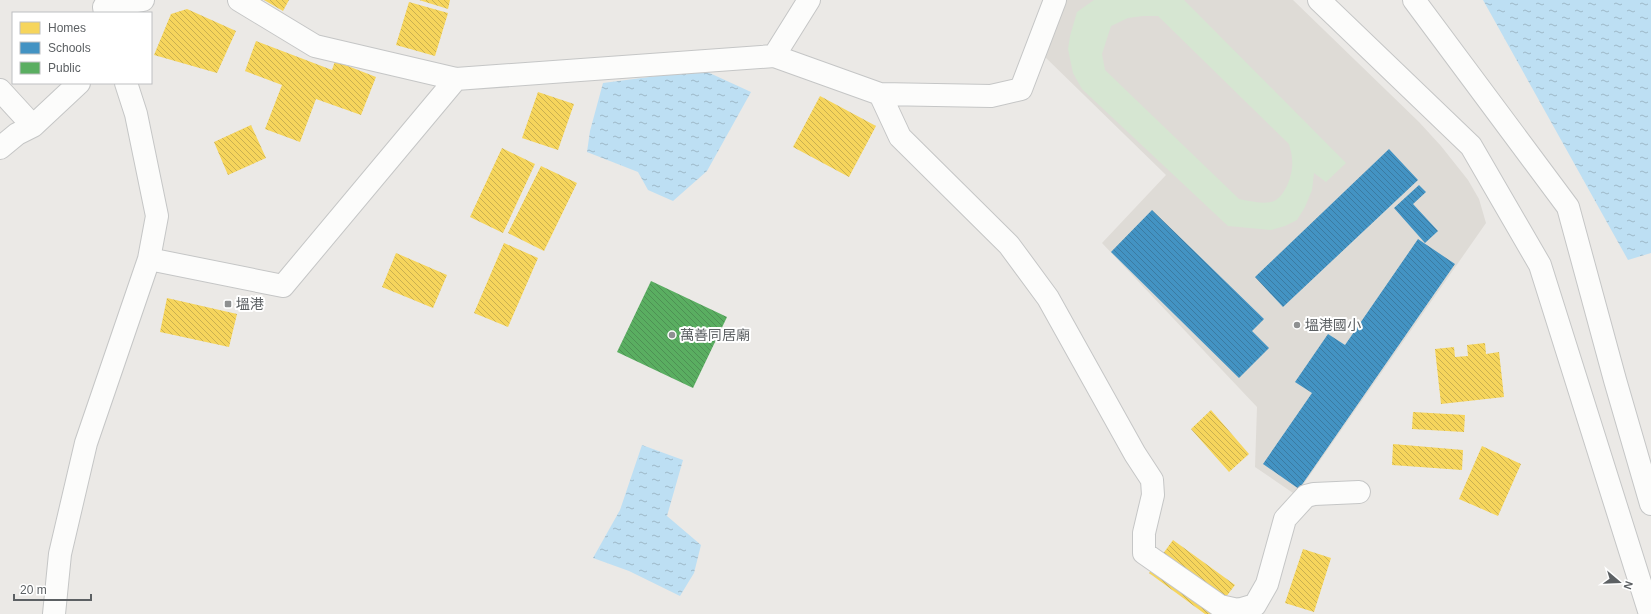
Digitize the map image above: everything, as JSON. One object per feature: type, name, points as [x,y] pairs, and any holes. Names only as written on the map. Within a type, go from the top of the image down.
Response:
[{"type":"street","points":[[100,7],[143,0]]},
{"type":"street","points":[[239,0],[315,46],[456,79],[774,56],[880,94],[992,96],[1021,89],[1055,0]]},
{"type":"street","points":[[774,56],[809,0]]},
{"type":"street","points":[[1319,0],[1471,146],[1540,265],[1650,614]]},
{"type":"street","points":[[1414,0],[1568,207],[1651,504]]},
{"type":"street","points":[[149,259],[283,286],[456,79]]},
{"type":"street","points":[[0,148],[17,134],[33,126],[78,84]]},
{"type":"street","points":[[54,614],[60,554],[86,444],[149,259],[158,216],[136,114],[126,84]]},
{"type":"street","points":[[0,90],[33,126]]},
{"type":"street","points":[[880,94],[900,137],[1009,245],[1048,298],[1135,454],[1152,480],[1153,495],[1144,533],[1144,553],[1220,606],[1238,610],[1255,605],[1267,584],[1285,520],[1306,496],[1314,494],[1359,492]]},
{"type":"shaded area","name":"塭港國小","points":[[1065,0],[1293,0],[1419,122],[1441,146],[1468,180],[1479,199],[1486,223],[1296,495],[1255,467],[1257,407],[1102,243],[1166,175],[1044,56]]},
{"type":"green space","points":[[1094,0],[1184,0],[1346,163],[1326,182],[1314,173],[1312,190],[1305,207],[1297,220],[1285,226],[1271,230],[1228,226],[1082,89],[1073,73],[1068,49],[1077,12]],"holes":[[[1158,16],[1289,144],[1292,157],[1292,170],[1285,189],[1274,201],[1265,203],[1239,199],[1105,70],[1102,54],[1111,26],[1128,18]]]},
{"type":"water","points":[[1483,0],[1651,0],[1651,253],[1628,260]]},
{"type":"water","points":[[703,70],[751,92],[707,171],[673,201],[648,190],[638,172],[587,152],[590,131],[603,83]]},
{"type":"water","points":[[642,445],[683,460],[667,516],[701,545],[694,573],[680,596],[629,571],[593,558],[620,510]]},
{"type":"building: Homes","points":[[264,0],[289,0],[283,11]]},
{"type":"building: Homes","points":[[419,0],[450,0],[448,9]]},
{"type":"building: Homes","points":[[409,2],[448,13],[435,56],[396,45]]},
{"type":"building: Homes","points":[[187,9],[236,31],[217,73],[154,55],[171,14]]},
{"type":"building: Homes","points":[[256,41],[332,70],[335,61],[376,77],[361,115],[316,99],[300,142],[265,129],[282,85],[245,71]]},
{"type":"building: Homes","points":[[538,92],[574,104],[558,150],[522,138]]},
{"type":"building: Homes","points":[[820,96],[876,126],[849,177],[793,147]]},
{"type":"building: Homes","points":[[251,125],[266,158],[228,175],[214,142]]},
{"type":"building: Homes","points":[[502,148],[535,164],[503,233],[470,217]]},
{"type":"building: Homes","points":[[541,166],[577,183],[544,251],[508,233]]},
{"type":"building: Homes","points":[[504,243],[538,258],[508,327],[474,313]]},
{"type":"building: Homes","points":[[396,253],[447,275],[433,308],[382,287]]},
{"type":"building: Homes","points":[[167,298],[237,314],[229,347],[160,332]]},
{"type":"building: Homes","points":[[1485,343],[1486,354],[1499,352],[1504,397],[1441,404],[1435,349],[1454,347],[1455,357],[1468,356],[1467,345]]},
{"type":"building: Homes","points":[[1211,410],[1249,454],[1229,472],[1191,429]]},
{"type":"building: Homes","points":[[1413,412],[1465,415],[1464,432],[1412,429]]},
{"type":"building: Homes","points":[[1393,444],[1463,450],[1462,470],[1392,465]]},
{"type":"building: Homes","points":[[1482,446],[1521,464],[1498,516],[1459,499]]},
{"type":"building: Homes","points":[[1173,540],[1235,585],[1213,614],[1205,614],[1149,573]]},
{"type":"building: Homes","points":[[1303,549],[1331,558],[1314,612],[1285,603]]},
{"type":"building: Schools","points":[[1389,149],[1418,180],[1283,307],[1255,277]]},
{"type":"building: Schools","points":[[1419,185],[1426,192],[1413,204],[1438,231],[1425,243],[1394,208]]},
{"type":"building: Schools","points":[[1152,210],[1264,319],[1252,331],[1269,348],[1239,378],[1111,252]]},
{"type":"building: Schools","points":[[1418,239],[1455,264],[1299,489],[1263,464],[1312,393],[1295,382],[1328,334],[1345,345]]},
{"type":"building: Public","name":"萬善同居廟","points":[[651,281],[727,317],[693,388],[617,352]]},
{"type":"place","name":"塭港","points":[[228,304]]},
{"type":"place","name":"塭港國小","points":[[1297,325]]},
{"type":"place","name":"萬善同居廟","points":[[672,335]]}]
